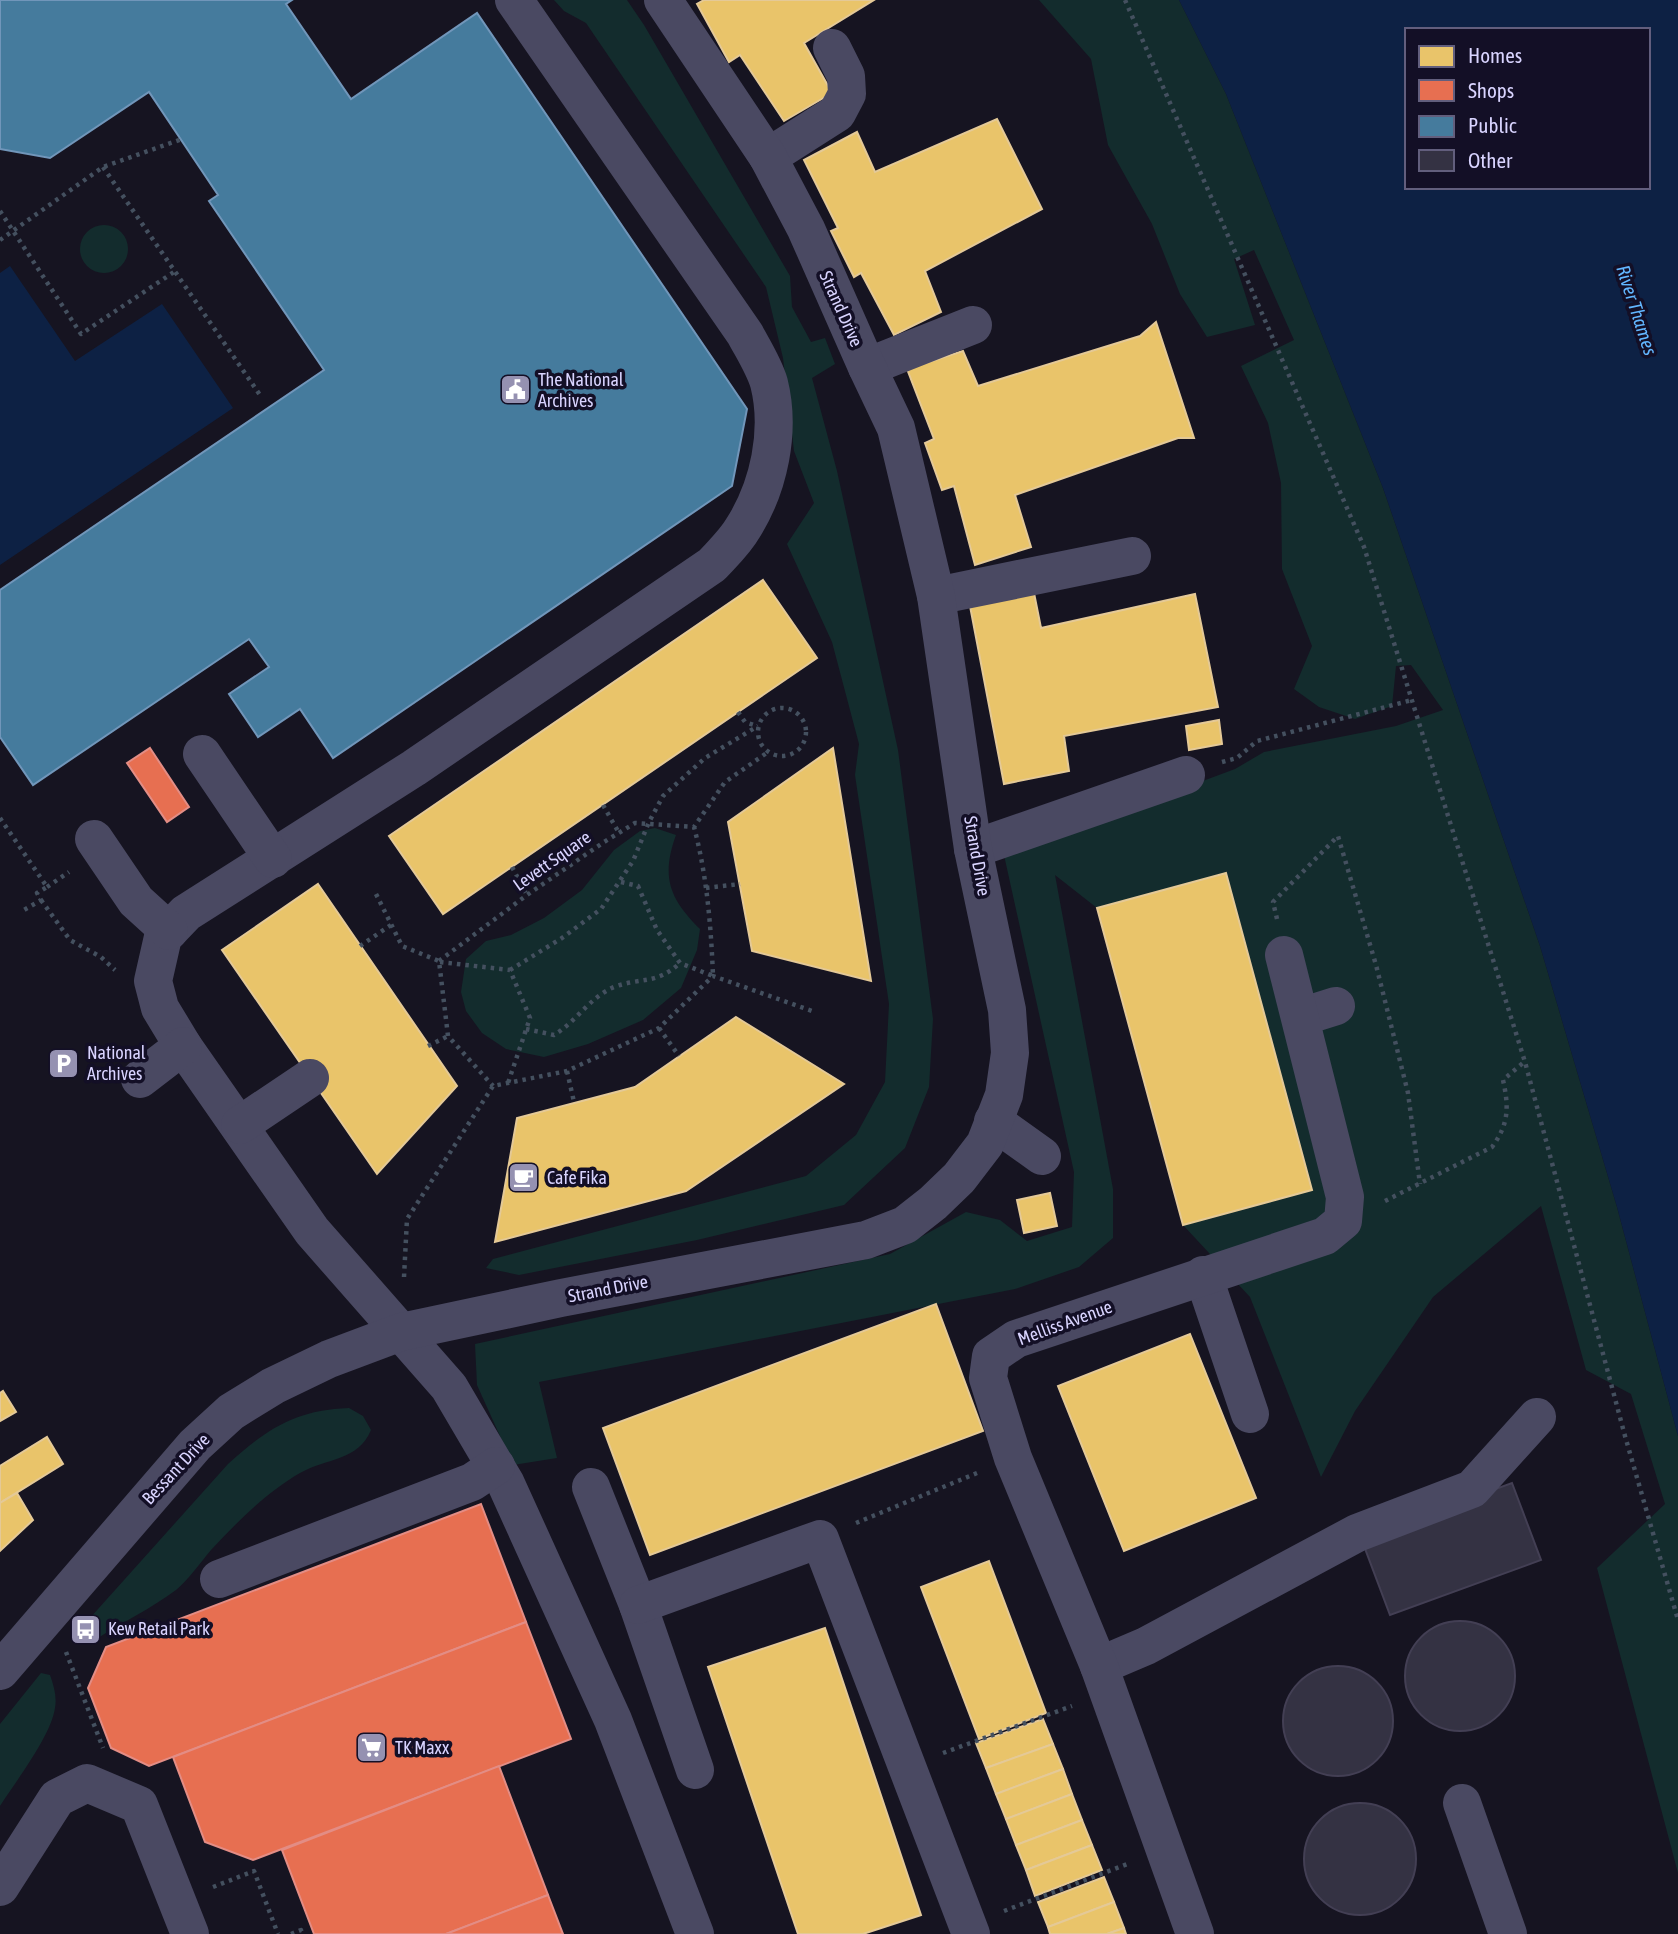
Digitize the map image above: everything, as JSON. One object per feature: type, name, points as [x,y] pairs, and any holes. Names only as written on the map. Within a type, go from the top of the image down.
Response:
[{"type":"street","points":[[514,0],[745,334],[768,381],[774,418],[763,488],[743,530],[712,565],[414,768],[186,913],[163,937],[153,981],[160,1008],[183,1046],[312,1231],[449,1387],[496,1466],[613,1720],[695,1934]]},
{"type":"street","name":"Strand Drive","points":[[401,1332],[561,1298],[866,1240],[905,1225],[959,1178],[985,1144],[1004,1095],[1010,1053],[1007,1010],[974,849],[936,596],[896,428],[806,229],[768,157],[663,0]]},
{"type":"street","points":[[768,157],[837,113],[847,94],[846,75],[832,48]]},
{"type":"street","points":[[867,367],[973,325]]},
{"type":"street","points":[[936,596],[1132,556]]},
{"type":"street","points":[[202,754],[274,859]]},
{"type":"street","points":[[974,849],[1186,775]]},
{"type":"street","points":[[94,839],[136,901],[169,931]]},
{"type":"street","points":[[1284,955],[1318,1012],[1345,1197],[1343,1221]]},
{"type":"street","points":[[141,1079],[183,1046]]},
{"type":"street","points":[[240,1125],[310,1078]]},
{"type":"street","points":[[993,1121],[1042,1156]]},
{"type":"street","name":"Melliss Avenue","points":[[1195,1934],[1104,1679],[1013,1458],[988,1378],[991,1356],[1016,1339],[1325,1236],[1343,1221]]},
{"type":"street","points":[[1203,1275],[1250,1414]]},
{"type":"street","name":"Bessant Drive","points":[[0,1671],[195,1445],[231,1412],[273,1386],[329,1359],[401,1332]]},
{"type":"street","points":[[1104,1679],[1146,1646],[1357,1533],[1472,1489],[1537,1417]]},
{"type":"street","points":[[219,1579],[472,1482],[496,1466]]},
{"type":"street","points":[[591,1487],[638,1605],[695,1770]]},
{"type":"street","points":[[638,1605],[825,1553],[969,1929]]},
{"type":"street","points":[[0,1887],[57,1798],[87,1783],[139,1805],[190,1934]]},
{"type":"street","points":[[1462,1804],[1508,1934]]},
{"type":"path","points":[[1125,0],[1364,547],[1525,1062],[1625,1436],[1678,1620]]},
{"type":"path","points":[[0,240],[103,167],[182,139]]},
{"type":"path","points":[[103,167],[260,395]]},
{"type":"path","points":[[0,211],[81,334],[174,272]]},
{"type":"path","points":[[1186,775],[1237,758],[1257,741],[1412,700]]},
{"type":"path","points":[[376,894],[402,946],[439,961],[510,970],[562,938],[601,909],[633,861],[663,796],[705,758],[758,726],[767,713],[783,708],[791,709],[803,720],[807,736],[799,750],[784,757],[768,752],[759,741],[758,726]]},
{"type":"path","points":[[738,712],[745,722],[758,726]]},
{"type":"path","points":[[713,976],[703,861],[694,827],[725,782],[768,752]]},
{"type":"path","points":[[603,805],[619,833]]},
{"type":"path","points":[[0,818],[47,887],[37,893],[69,940],[100,957],[127,982],[134,998],[156,993]]},
{"type":"path","name":"Levett Square","points":[[439,961],[527,895],[635,823],[694,827]]},
{"type":"path","points":[[1273,902],[1338,836],[1376,965],[1408,1093],[1420,1184]]},
{"type":"path","points":[[512,867],[527,895]]},
{"type":"path","points":[[621,882],[638,886],[657,930],[680,963],[815,1012]]},
{"type":"path","points":[[706,888],[740,884]]},
{"type":"path","points":[[24,910],[41,900]]},
{"type":"path","points":[[360,946],[391,925]]},
{"type":"path","points":[[439,961],[449,1036],[492,1086]]},
{"type":"path","points":[[526,1029],[554,1035],[570,1025],[586,1006],[613,988],[667,975],[680,963]]},
{"type":"path","points":[[508,1083],[530,1018],[510,970]]},
{"type":"path","points":[[401,1332],[407,1219],[492,1086],[567,1071],[659,1028],[713,976]]},
{"type":"path","points":[[659,1028],[679,1056]]},
{"type":"path","points":[[428,1046],[449,1036]]},
{"type":"path","points":[[1343,1221],[1492,1147],[1503,1132],[1507,1100],[1503,1080],[1525,1062]]},
{"type":"path","points":[[567,1071],[574,1102]]},
{"type":"path","points":[[825,1553],[1013,1458]]},
{"type":"path","points":[[906,1767],[1104,1679]]},
{"type":"path","points":[[969,1929],[1165,1850]]},
{"type":"path","points":[[291,1934],[301,1930],[302,1934]]},
{"type":"green space","points":[[554,0],[627,0],[790,276],[792,307],[811,342],[825,338],[835,364],[812,378],[837,471],[898,750],[933,1019],[929,1087],[905,1148],[844,1205],[697,1240],[519,1275],[486,1268],[493,1259],[806,1176],[856,1135],[885,1082],[889,1004],[855,775],[859,744],[832,642],[787,544],[814,503],[794,451],[783,358],[766,287],[586,23],[564,11]]},
{"type":"green space","points":[[1039,0],[1179,0],[1226,94],[1383,488],[1540,946],[1617,1207],[1678,1436],[1678,1873],[1597,1568],[1665,1504],[1631,1394],[1586,1370],[1541,1206],[1433,1297],[1355,1411],[1321,1477],[1250,1297],[1183,1225],[1312,1190],[1226,873],[1097,908],[1055,875],[1113,1189],[1113,1238],[1079,1267],[1015,1289],[539,1382],[557,1458],[513,1465],[477,1385],[475,1344],[890,1254],[966,1212],[1000,1220],[1027,1241],[1072,1227],[1074,1172],[1004,855],[1235,769],[1264,752],[1396,726],[1443,710],[1411,665],[1396,666],[1392,706],[1355,719],[1319,707],[1294,689],[1312,646],[1282,569],[1281,483],[1268,423],[1241,366],[1294,340],[1254,250],[1234,259],[1255,325],[1207,337],[1180,294],[1152,224],[1108,145],[1091,59]]},
{"type":"green space","points":[[104,225],[121,232],[128,249],[121,266],[104,273],[87,266],[80,249],[87,232]]},
{"type":"green space","points":[[655,828],[676,835],[669,863],[671,886],[681,907],[700,929],[697,950],[681,988],[643,1020],[588,1044],[544,1057],[506,1049],[482,1033],[466,1011],[461,992],[466,959],[486,941],[511,935],[544,918],[582,890],[614,850],[640,831]]},
{"type":"green space","points":[[349,1408],[363,1416],[371,1430],[358,1448],[300,1473],[276,1489],[231,1529],[185,1581],[167,1597],[98,1638],[92,1639],[82,1633],[81,1628],[228,1464],[242,1452],[269,1431],[297,1417]]},
{"type":"green space","points":[[41,1673],[50,1675],[54,1687],[56,1704],[52,1719],[40,1745],[0,1806],[0,1724]]},
{"type":"water","name":"River Thames","points":[[1179,0],[1678,0],[1678,1436],[1617,1207],[1540,946],[1383,488],[1226,94]]},
{"type":"water","points":[[10,266],[75,361],[162,304],[233,408],[0,565],[0,273]]},
{"type":"building: Homes","points":[[704,0],[874,0],[804,43],[832,93],[784,121],[740,55],[729,62],[697,4]]},
{"type":"building: Homes","points":[[997,119],[1042,209],[925,271],[941,312],[894,335],[861,273],[854,277],[831,231],[838,228],[804,160],[857,132],[875,172]]},
{"type":"building: Homes","points":[[1156,322],[1194,438],[1178,438],[1015,495],[1031,547],[975,565],[954,486],[942,490],[925,443],[934,439],[907,369],[963,351],[978,386],[1140,336]]},
{"type":"building: Homes","points":[[763,580],[817,658],[443,914],[389,836]]},
{"type":"building: Homes","points":[[1034,593],[1041,628],[1195,594],[1218,707],[1064,736],[1069,771],[1004,784],[970,606]]},
{"type":"building: Homes","points":[[1219,720],[1222,744],[1189,750],[1186,726]]},
{"type":"building: Homes","points":[[833,748],[871,981],[752,951],[728,822]]},
{"type":"building: Homes","points":[[1226,873],[1312,1190],[1183,1225],[1097,908]]},
{"type":"building: Homes","points":[[318,884],[457,1086],[377,1174],[222,950]]},
{"type":"building: Homes","points":[[736,1017],[844,1084],[686,1191],[495,1242],[517,1118],[635,1087]]},
{"type":"building: Homes","points":[[1050,1193],[1057,1226],[1024,1233],[1017,1200]]},
{"type":"building: Homes","points":[[936,1304],[983,1431],[650,1555],[603,1428]]},
{"type":"building: Homes","points":[[1190,1334],[1256,1498],[1124,1551],[1058,1386]]},
{"type":"building: Homes","points":[[3,1391],[16,1412],[0,1421],[0,1393]]},
{"type":"building: Homes","points":[[47,1437],[63,1464],[0,1503],[0,1466]]},
{"type":"building: Homes","points":[[17,1493],[33,1520],[0,1551],[0,1503]]},
{"type":"building: Homes","points":[[989,1561],[1046,1713],[979,1739],[921,1587]]},
{"type":"building: Homes","points":[[825,1628],[921,1915],[863,1934],[798,1934],[708,1667]]},
{"type":"building: Homes","points":[[1043,1719],[1053,1744],[986,1768],[976,1743]]},
{"type":"building: Homes","points":[[1053,1744],[1063,1769],[996,1794],[986,1768]]},
{"type":"building: Homes","points":[[1063,1769],[1072,1794],[1006,1819],[996,1794]]},
{"type":"building: Homes","points":[[1072,1794],[1082,1820],[1016,1845],[1006,1819]]},
{"type":"building: Homes","points":[[1082,1820],[1092,1845],[1026,1870],[1016,1845]]},
{"type":"building: Homes","points":[[1092,1845],[1102,1870],[1035,1896],[1026,1870]]},
{"type":"building: Homes","points":[[1104,1877],[1114,1902],[1048,1927],[1038,1902]]},
{"type":"building: Homes","points":[[1114,1902],[1124,1928],[1107,1934],[1050,1934],[1048,1927]]},
{"type":"building: Homes","points":[[1124,1928],[1126,1934],[1107,1934]]},
{"type":"building: Shops","points":[[150,748],[189,807],[167,822],[127,763]]},
{"type":"building: Shops","points":[[481,1504],[526,1622],[149,1766],[111,1748],[88,1688],[106,1647]]},
{"type":"building: Shops","name":"TK Maxx","points":[[526,1622],[571,1739],[253,1860],[205,1842],[173,1757]]},
{"type":"building: Shops","points":[[499,1766],[548,1895],[446,1934],[314,1934],[282,1850]]},
{"type":"building: Shops","points":[[548,1895],[563,1934],[446,1934]]},
{"type":"building: Public","name":"The National Archives","points":[[0,0],[292,0],[286,4],[351,99],[477,13],[747,409],[732,486],[333,758],[300,709],[258,737],[229,694],[269,667],[249,639],[33,785],[0,737],[0,590],[324,370],[209,201],[218,195],[149,92],[50,158],[0,149]]},
{"type":"building: Other","points":[[1512,1483],[1541,1560],[1390,1615],[1361,1538]]},
{"type":"building: Other","points":[[1460,1621],[1481,1625],[1499,1637],[1511,1655],[1515,1676],[1511,1697],[1499,1715],[1481,1727],[1460,1731],[1439,1727],[1421,1715],[1409,1697],[1405,1676],[1409,1655],[1421,1637],[1439,1625]]},
{"type":"building: Other","points":[[1338,1666],[1359,1670],[1377,1682],[1389,1700],[1393,1721],[1389,1742],[1377,1760],[1359,1772],[1338,1776],[1317,1772],[1299,1760],[1287,1742],[1283,1721],[1287,1700],[1299,1682],[1317,1670]]},
{"type":"building: Other","points":[[1360,1803],[1381,1808],[1399,1820],[1411,1838],[1416,1859],[1411,1880],[1399,1898],[1381,1910],[1360,1915],[1339,1910],[1321,1898],[1309,1880],[1304,1859],[1309,1838],[1321,1820],[1339,1808]]},
{"type":"place","name":"The National Archives","points":[[515,390]]},
{"type":"place","name":"National Archives","points":[[64,1063]]},
{"type":"place","name":"Cafe Fika","points":[[524,1178]]},
{"type":"place","name":"Kew Retail Park","points":[[85,1629]]},
{"type":"place","name":"TK Maxx","points":[[372,1748]]}]
